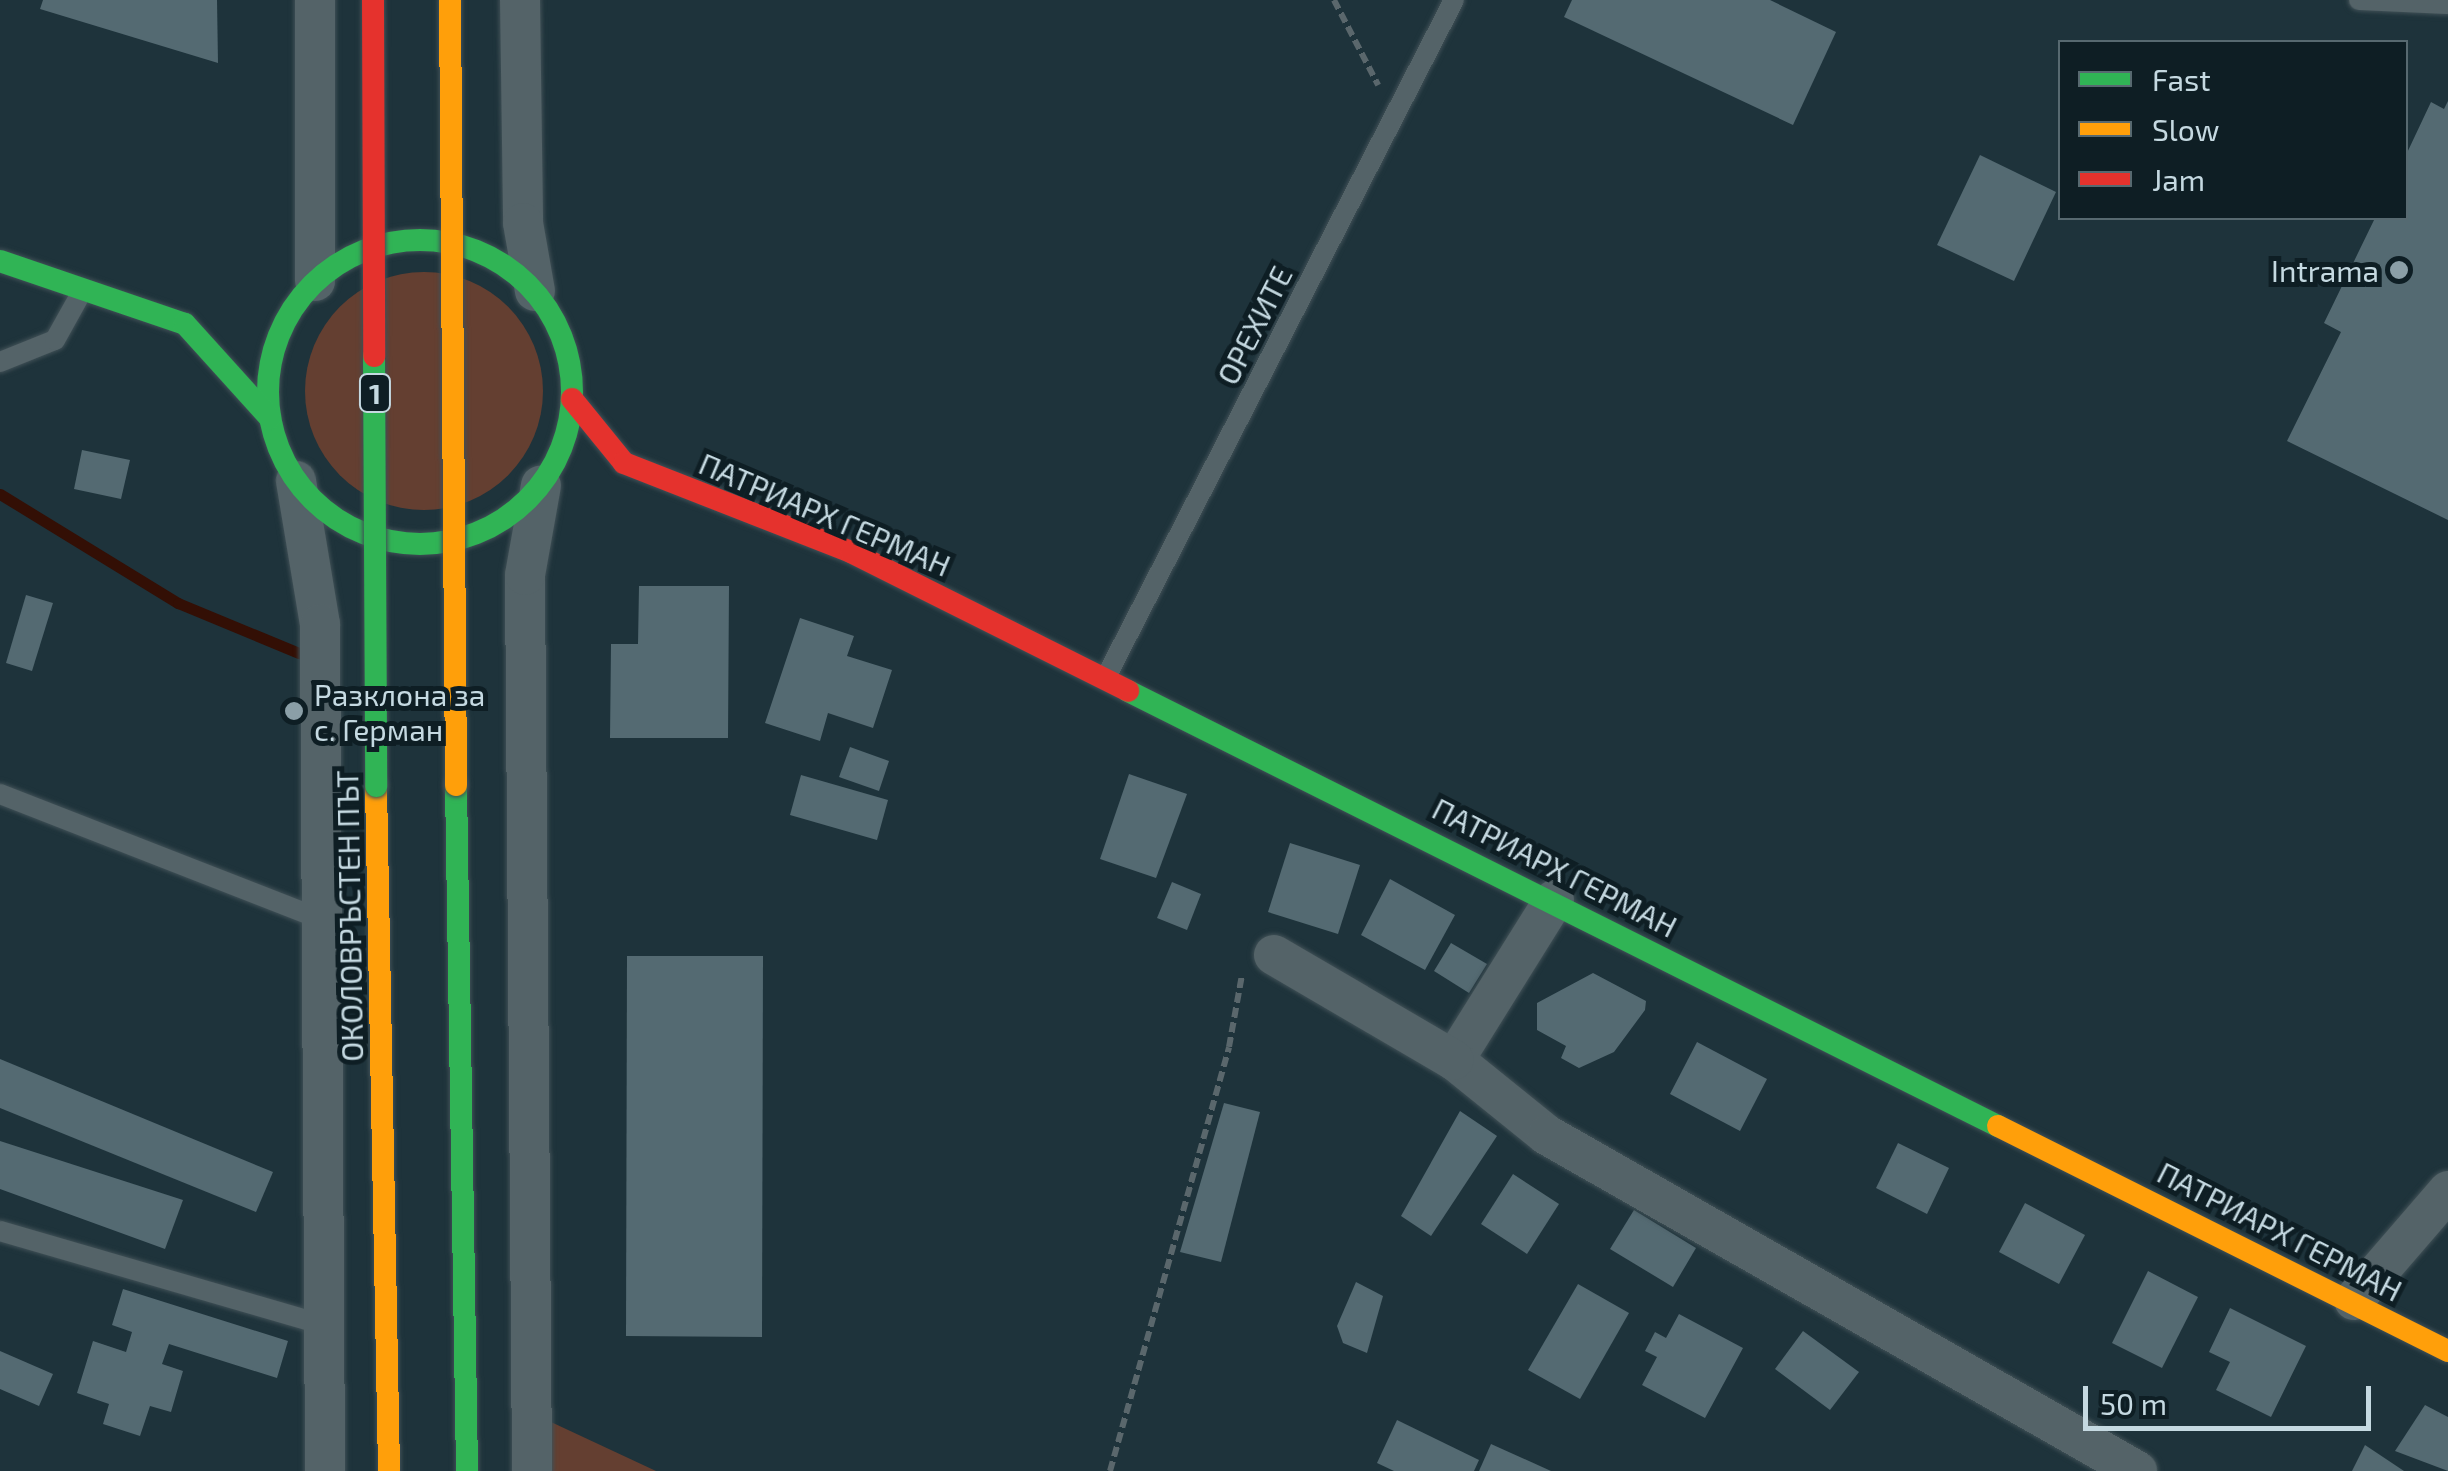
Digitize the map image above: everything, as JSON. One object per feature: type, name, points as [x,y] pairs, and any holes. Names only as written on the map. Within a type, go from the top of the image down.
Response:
[{"type":"main road","name":"ОКОЛОВРЪСТЕН ПЪТ","points":[[374,0],[376,786],[389,1471]]},
{"type":"main road","points":[[450,0],[456,785],[467,1471]]},
{"type":"main road","points":[[185,324],[270,418],[296,481],[347,526],[415,545],[472,536],[506,518],[545,480],[572,398],[565,343],[535,291],[470,247],[418,238],[373,246],[304,292],[261,311]]},
{"type":"main road","points":[[0,261],[185,324],[216,321]]},
{"type":"main road","points":[[270,418],[269,368],[304,292]]},
{"type":"main road","name":"ПАТРИАРХ ГЕРМАН","points":[[572,398],[624,463]]},
{"type":"main road","name":"ПАТРИАРХ ГЕРМАН","points":[[545,480],[589,463],[624,463],[851,552],[2354,1300],[2448,1352]]},
{"type":"street","points":[[304,292],[315,0]]},
{"type":"street","points":[[520,0],[523,223],[535,291]]},
{"type":"street","points":[[532,1471],[525,575],[545,480]]},
{"type":"street","points":[[296,481],[313,547],[320,624],[320,1324],[324,1471]]},
{"type":"street","points":[[1454,1060],[1554,900]]},
{"type":"street","points":[[1274,955],[1454,1060],[1547,1136],[2137,1471]]},
{"type":"street","points":[[2354,1300],[2448,1190]]},
{"type":"lane","name":"ОРЕХИТЕ","points":[[1106,676],[1454,0]]},
{"type":"lane","points":[[2359,0],[2448,4]]},
{"type":"lane","points":[[0,362],[56,340],[84,289]]},
{"type":"lane","points":[[0,794],[321,919]]},
{"type":"lane","points":[[0,1231],[320,1324]]},
{"type":"path","points":[[1334,0],[1395,117]]},
{"type":"path","points":[[1110,1471],[1229,1048],[1243,968],[1274,955]]},
{"type":"shaded area","points":[[424,272],[469,281],[508,307],[534,346],[543,391],[534,436],[508,475],[469,501],[424,510],[379,501],[340,475],[314,436],[305,391],[314,346],[340,307],[379,281]]},
{"type":"shaded area","points":[[551,1422],[656,1471],[552,1471]]},
{"type":"building","points":[[43,0],[217,0],[218,63],[40,9]]},
{"type":"building","points":[[1572,0],[1770,0],[1836,32],[1793,125],[1564,17]]},
{"type":"building","name":"Intrama","points":[[2448,101],[2448,520],[2287,441],[2341,332],[2324,323],[2374,220],[2408,220],[2408,151],[2431,102],[2444,109]]},
{"type":"building","points":[[1980,155],[2056,192],[2014,281],[1937,245]]},
{"type":"building","points":[[82,450],[130,460],[121,499],[74,489]]},
{"type":"building","points":[[639,586],[729,586],[728,738],[610,738],[611,644],[638,644]]},
{"type":"building","points":[[26,595],[53,603],[32,671],[6,663]]},
{"type":"building","points":[[800,618],[854,636],[847,656],[892,670],[873,728],[828,713],[820,741],[765,723]]},
{"type":"building","points":[[850,747],[889,761],[879,791],[839,777]]},
{"type":"building","points":[[1129,774],[1187,794],[1156,878],[1100,859]]},
{"type":"building","points":[[801,775],[888,800],[877,840],[790,815]]},
{"type":"building","points":[[1290,843],[1360,865],[1338,934],[1268,912]]},
{"type":"building","points":[[1390,879],[1455,915],[1425,970],[1361,935]]},
{"type":"building","points":[[1172,882],[1201,894],[1187,930],[1157,918]]},
{"type":"building","points":[[1451,943],[1487,964],[1469,993],[1434,971]]},
{"type":"building","points":[[627,956],[763,956],[762,1337],[626,1336]]},
{"type":"building","points":[[1593,973],[1646,1001],[1645,1010],[1614,1052],[1579,1068],[1561,1058],[1566,1046],[1537,1030],[1537,1003]]},
{"type":"building","points":[[1697,1042],[1767,1079],[1740,1131],[1670,1094]]},
{"type":"building","points":[[0,1059],[273,1172],[256,1212],[0,1108]]},
{"type":"building","points":[[1224,1103],[1260,1112],[1221,1262],[1180,1252]]},
{"type":"building","points":[[1460,1111],[1497,1136],[1431,1236],[1401,1216]]},
{"type":"building","points":[[0,1141],[183,1200],[165,1249],[0,1189]]},
{"type":"building","points":[[1898,1143],[1949,1168],[1927,1214],[1876,1188]]},
{"type":"building","points":[[1513,1174],[1559,1204],[1527,1254],[1481,1224]]},
{"type":"building","points":[[2025,1203],[2085,1235],[2059,1284],[1999,1252]]},
{"type":"building","points":[[1634,1210],[1696,1248],[1673,1287],[1610,1249]]},
{"type":"building","points":[[2148,1271],[2198,1297],[2162,1368],[2112,1343]]},
{"type":"building","points":[[1356,1282],[1383,1296],[1367,1353],[1343,1343],[1337,1326]]},
{"type":"building","points":[[1578,1284],[1629,1313],[1580,1399],[1528,1370]]},
{"type":"building","points":[[123,1289],[288,1341],[277,1378],[169,1344],[162,1364],[183,1371],[171,1412],[150,1406],[140,1436],[103,1424],[109,1404],[77,1393],[93,1341],[126,1352],[132,1332],[112,1325]]},
{"type":"building","points":[[2230,1308],[2306,1346],[2271,1417],[2216,1390],[2230,1362],[2209,1352]]},
{"type":"building","points":[[1679,1314],[1743,1348],[1705,1418],[1642,1385],[1657,1357],[1645,1351],[1655,1332],[1666,1338]]},
{"type":"building","points":[[1803,1331],[1859,1372],[1830,1410],[1775,1369]]},
{"type":"building","points":[[0,1351],[53,1374],[39,1406],[0,1389]]},
{"type":"building","points":[[2425,1405],[2448,1417],[2448,1471],[2395,1451]]},
{"type":"building","points":[[1397,1420],[1479,1460],[1474,1471],[1394,1471],[1377,1463]]},
{"type":"building","points":[[1491,1444],[1551,1471],[1479,1471]]},
{"type":"building","points":[[2365,1445],[2404,1471],[2352,1471]]},
{"type":"waterway","points":[[0,494],[178,603],[299,653]]},
{"type":"traffic: fast","points":[[420,240],[478,251],[505,265],[528,284],[547,307],[561,334],[572,392],[561,450],[547,477],[528,500],[505,519],[478,533],[420,544],[362,533],[335,519],[312,500],[293,477],[279,450],[268,392],[279,334],[293,307],[312,284],[335,265],[362,251],[420,240]]},
{"type":"traffic: fast","points":[[0,261],[185,324],[270,418]]},
{"type":"traffic: fast","points":[[374,356],[376,786]]},
{"type":"traffic: fast","points":[[1128,691],[1998,1126]]},
{"type":"traffic: fast","points":[[456,785],[467,1471]]},
{"type":"traffic: slow","points":[[450,0],[456,785]]},
{"type":"traffic: slow","points":[[376,786],[389,1471]]},
{"type":"traffic: slow","points":[[1998,1126],[2448,1351]]},
{"type":"traffic: jam","points":[[373,0],[374,356]]},
{"type":"traffic: jam","points":[[572,399],[624,463],[851,552],[1128,691]]},
{"type":"place","name":"Intrama","points":[[2399,270]]},
{"type":"place","name":"Разклона за с. Герман","points":[[294,711]]}]
